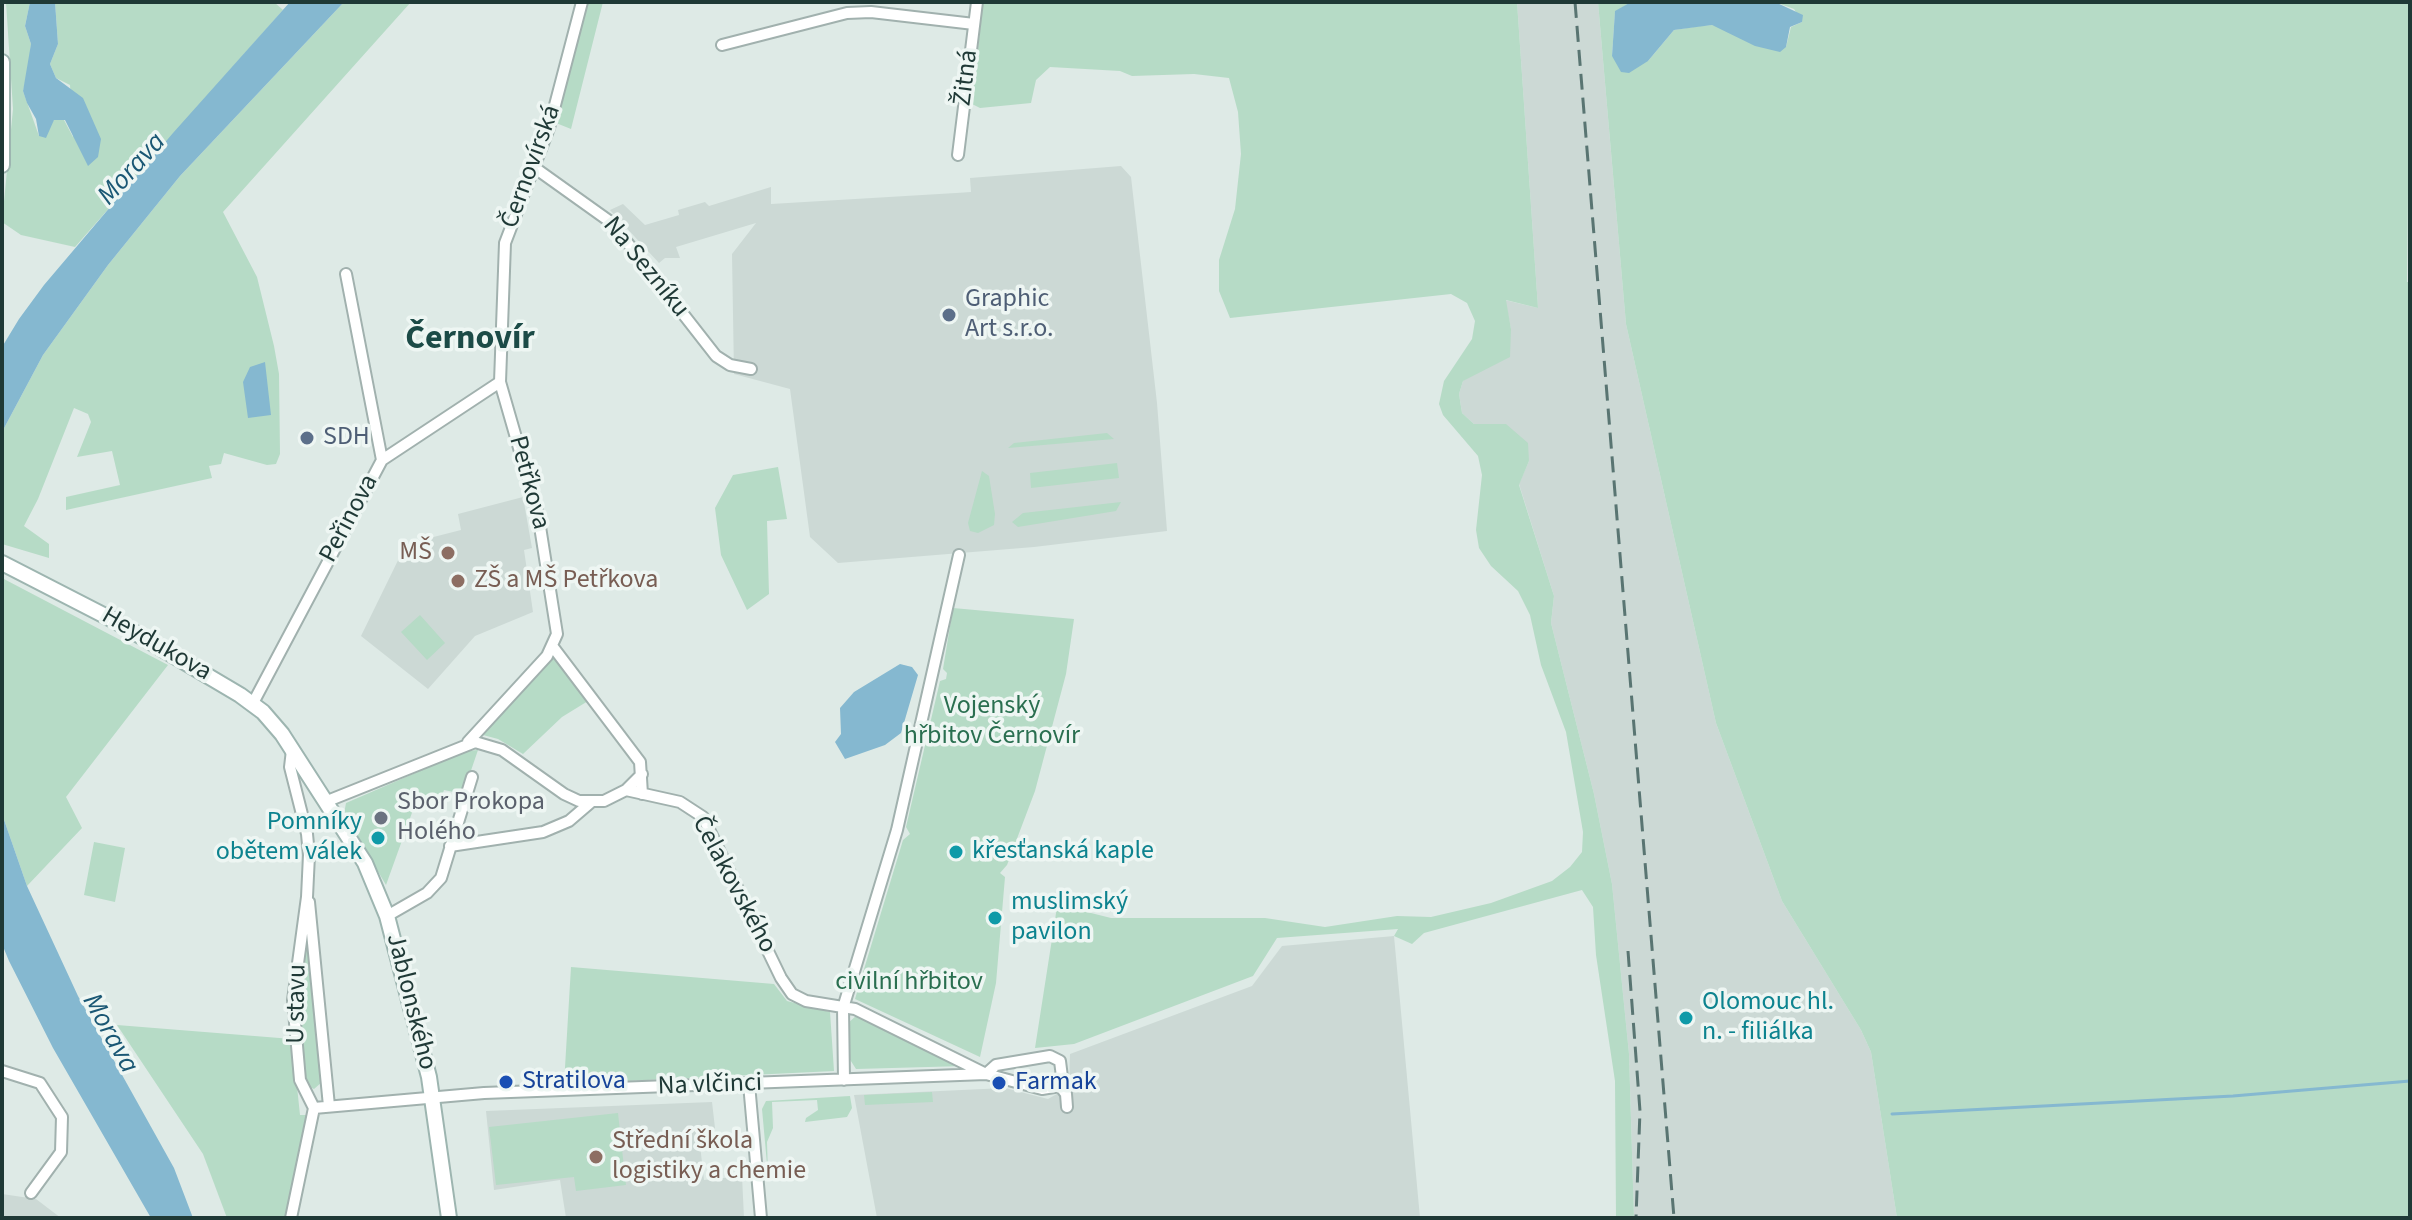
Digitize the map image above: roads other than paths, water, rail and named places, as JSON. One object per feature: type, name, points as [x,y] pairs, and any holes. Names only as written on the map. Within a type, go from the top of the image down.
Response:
[{"type":"street","name":"Černovírská","points":[[500,382],[505,243],[549,128],[582,2]]},
{"type":"street","name":"Žitná","points":[[958,155],[977,2]]},
{"type":"street","points":[[722,45],[847,13],[871,12],[974,24]]},
{"type":"street","points":[[2,62],[2,165]]},
{"type":"street","name":"Na Sezníku","points":[[535,168],[612,223],[716,356],[730,365],[751,369]]},
{"type":"street","points":[[346,274],[382,460]]},
{"type":"street","name":"Peřinova","points":[[253,703],[382,460],[500,382]]},
{"type":"street","name":"Petřkova","points":[[500,382],[538,514],[557,621],[553,647]]},
{"type":"street","points":[[844,1080],[843,1008],[897,830],[959,555]]},
{"type":"street","name":"Heydukova","points":[[2,563],[115,621],[253,703],[276,726],[325,802]]},
{"type":"street","points":[[325,802],[468,742],[553,647],[638,759],[642,794]]},
{"type":"street","points":[[468,742],[491,745],[564,794],[590,803],[611,799],[626,790],[642,774]]},
{"type":"street","name":"U stavu","points":[[292,750],[290,767],[307,834],[307,897],[293,992],[300,1080],[314,1108]]},
{"type":"street","points":[[387,916],[435,885],[472,777]]},
{"type":"street","name":"Čelakovského","points":[[626,790],[680,802],[703,817],[788,989],[800,999],[855,1009],[986,1074]]},
{"type":"street","name":"Jablonského","points":[[325,802],[369,871],[387,916],[433,1097],[449,1218]]},
{"type":"street","points":[[450,846],[543,832],[582,813],[590,803]]},
{"type":"street","name":"U stavu","points":[[307,897],[313,917],[329,1106]]},
{"type":"street","name":"Na vlčinci","points":[[433,1097],[986,1074],[1042,1089],[1060,1086],[1062,1077],[1060,1061],[1050,1056],[996,1065],[986,1074]]},
{"type":"street","points":[[2,1071],[40,1083],[62,1117],[61,1152],[31,1193]]},
{"type":"street","points":[[749,1084],[761,1218]]},
{"type":"street","points":[[1060,1086],[1066,1094],[1067,1107]]},
{"type":"street","points":[[291,1218],[314,1108],[433,1097]]},
{"type":"water","points":[[30,2],[55,2],[58,44],[50,64],[56,78],[83,98],[101,139],[98,157],[88,166],[65,120],[54,120],[46,138],[39,136],[36,119],[27,103],[23,91],[31,44],[25,26]]},
{"type":"water","points":[[290,2],[344,2],[180,176],[108,265],[43,355],[2,432],[2,347],[19,319],[44,285],[173,133]]},
{"type":"water","points":[[1631,2],[1775,2],[1803,15],[1802,22],[1790,27],[1786,47],[1780,52],[1755,46],[1712,25],[1674,30],[1648,61],[1629,73],[1621,72],[1612,56],[1615,11]]},
{"type":"water","points":[[265,362],[271,415],[248,418],[243,382],[250,367]]},
{"type":"water","points":[[900,664],[912,667],[918,675],[901,733],[885,745],[845,759],[835,742],[841,734],[840,708],[854,692]]},
{"type":"water","points":[[2,814],[27,886],[78,996],[174,1168],[193,1218],[151,1218],[53,1048],[9,961],[2,944]]},
{"type":"waterway","points":[[1892,1114],[2233,1096],[2410,1081]]},
{"type":"railway","points":[[1575,2],[1674,1218]]},
{"type":"railway","points":[[1628,951],[1640,1111],[1636,1218]]},
{"type":"place","name":"Graphic Art s.r.o.","points":[[949,315]]},
{"type":"place","name":"SDH","points":[[307,438]]},
{"type":"place","name":"MŠ","points":[[448,553]]},
{"type":"place","name":"ZŠ a MŠ Petřkova","points":[[458,581]]},
{"type":"place","name":"Sbor Prokopa Holého","points":[[381,818]]},
{"type":"place","name":"Pomníky obětem válek","points":[[378,838]]},
{"type":"place","name":"křesťanská kaple","points":[[956,852]]},
{"type":"place","name":"muslimský pavilon","points":[[995,918]]},
{"type":"place","name":"Olomouc hl. n. - filiálka","points":[[1686,1018]]},
{"type":"place","name":"Stratilova","points":[[506,1082]]},
{"type":"place","name":"Farmak","points":[[999,1083]]},
{"type":"place","name":"Střední škola logistiky a chemie","points":[[596,1157]]},
{"type":"district","name":"Černovír","points":[[470,341]]},
{"type":"water label","name":"Morava","points":[[133,170]]},
{"type":"water label","name":"Morava","points":[[109,1034]]},
{"type":"park label","name":"Vojenský hřbitov Černovír","points":[[992,722]]},
{"type":"park label","name":"civilní hřbitov","points":[[909,983]]}]
